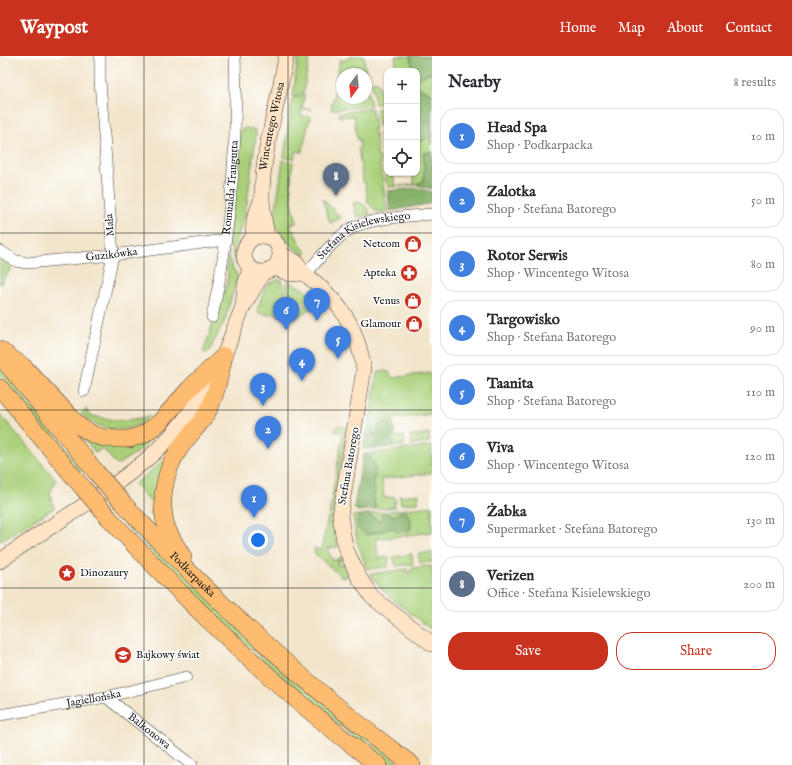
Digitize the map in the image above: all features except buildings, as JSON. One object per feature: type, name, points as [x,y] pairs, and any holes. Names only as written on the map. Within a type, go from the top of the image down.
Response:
[{"type":"main road","points":[[0,350],[24,367],[79,426],[94,435],[105,438],[119,439],[130,439],[144,434],[160,422],[190,388],[224,356]]},
{"type":"main road","name":"Podkarpacka","points":[[0,356],[122,502],[192,575],[288,665],[332,703],[412,765]]},
{"type":"main road","points":[[192,575],[168,532],[163,504],[166,481],[172,463],[180,448],[209,410],[218,385],[224,356]]},
{"type":"main road","name":"Podkarpacka","points":[[3,392],[109,518],[183,596],[309,711],[378,765]]},
{"type":"street","name":"Mała","points":[[84,391],[112,255],[100,81],[100,56]]},
{"type":"street","name":"Romualda Traugutta","points":[[212,317],[222,273],[233,182],[237,108],[235,56]]},
{"type":"street","name":"Wincentego Witosa","points":[[260,237],[262,198],[270,126],[281,85],[286,56]]},
{"type":"street","name":"Stefana Kisielewskiego","points":[[305,273],[326,250],[353,228],[391,219],[432,214]]},
{"type":"street","points":[[0,561],[40,532],[72,514],[103,493],[154,452],[172,433],[201,397],[224,356],[243,307],[244,285],[267,266],[278,245],[260,237],[249,242],[244,252],[246,264],[267,266]]},
{"type":"street","name":"Guzikówka","points":[[0,252],[16,261],[27,263],[112,255],[225,240]]},
{"type":"street","name":"Stefana Batorego","points":[[267,266],[296,262],[305,273],[333,298],[355,331],[364,369],[340,516],[345,547],[358,576],[372,597],[432,644]]},
{"type":"street","name":"Jagiellońska","points":[[0,715],[106,696],[186,677]]},
{"type":"street","name":"Balkonowa","points":[[106,696],[192,765]]},
{"type":"green space","points":[[298,56],[310,56],[303,93],[293,97]]},
{"type":"green space","points":[[352,56],[364,56],[365,68],[338,68],[340,59],[343,61]]},
{"type":"green space","points":[[395,56],[410,56],[412,68],[397,68]]},
{"type":"green space","points":[[410,56],[432,56],[432,72],[420,78],[420,68],[412,68]]},
{"type":"green space","points":[[432,72],[432,94],[420,87],[420,78]]},
{"type":"green space","points":[[378,81],[383,104],[375,104],[372,82]]},
{"type":"green space","points":[[336,82],[336,104],[371,105],[331,110]]},
{"type":"green space","points":[[420,87],[432,94],[432,142],[429,139],[429,119],[425,121],[426,139],[420,142]]},
{"type":"green space","points":[[305,94],[302,108],[311,109],[302,109],[301,116],[310,117],[302,152],[296,151],[294,159],[284,157],[292,99]]},
{"type":"green space","points":[[372,108],[371,113],[373,113],[375,129],[373,129],[378,152],[377,156],[379,156],[387,211],[377,212],[368,203],[365,182],[363,182],[358,148],[360,147],[359,139],[357,139],[354,116],[339,117],[339,113]]},
{"type":"green space","points":[[376,109],[383,109],[384,125],[378,126]]},
{"type":"green space","points":[[426,119],[429,119],[432,152],[424,153],[424,181],[414,185],[402,186],[414,184],[413,176],[420,176],[420,142],[426,127]]},
{"type":"green space","points":[[244,128],[256,130],[256,134],[245,217],[238,235],[234,253],[236,265],[231,247],[227,247],[240,131]]},
{"type":"green space","points":[[384,132],[384,151],[382,151],[380,133]]},
{"type":"green space","points":[[432,152],[432,189],[417,185],[424,181],[424,153]]},
{"type":"green space","points":[[283,160],[293,162],[291,192],[297,222],[290,225],[307,253],[303,255],[282,236],[274,222]]},
{"type":"green space","points":[[385,176],[393,176],[395,186],[388,187]]},
{"type":"green space","points":[[417,188],[432,192],[432,203],[390,211],[388,191]]},
{"type":"green space","points":[[322,198],[341,218],[330,223]]},
{"type":"green space","points":[[360,202],[368,209],[370,214],[357,217],[353,203]]},
{"type":"green space","points":[[228,252],[232,267],[238,276],[224,322],[208,353],[203,352],[227,283],[228,272],[226,270]]},
{"type":"green space","points":[[0,254],[14,264],[0,285]]},
{"type":"green space","points":[[277,280],[281,280],[288,299],[281,306],[281,311],[270,315],[259,313],[257,310],[266,285]]},
{"type":"green space","points":[[288,281],[315,297],[303,303],[298,300],[290,299],[290,292],[288,292],[286,285]]},
{"type":"green space","points":[[317,299],[319,302],[295,319],[275,315],[294,311]]},
{"type":"green space","points":[[0,366],[84,469],[79,473],[0,375]]},
{"type":"green space","points":[[384,371],[389,372],[392,378],[429,373],[432,375],[432,414],[393,419],[395,437],[405,436],[404,445],[393,447],[394,442],[378,434],[373,436],[369,424],[377,373]]},
{"type":"green space","points":[[86,409],[89,415],[113,420],[126,420],[150,416],[134,427],[125,429],[106,428],[97,425],[81,414]]},
{"type":"green space","points":[[0,414],[56,480],[50,493],[54,508],[0,541]]},
{"type":"green space","points":[[381,422],[389,423],[390,425],[394,441],[393,447],[363,449],[369,424],[373,428],[373,436],[377,434],[377,427]]},
{"type":"green space","points":[[338,426],[344,426],[347,429],[333,514],[329,514],[343,433],[334,431]]},
{"type":"green space","points":[[429,433],[429,442],[412,445],[410,436]]},
{"type":"green space","points":[[79,434],[155,435],[139,451],[117,465],[102,448],[96,453]]},
{"type":"green space","points":[[432,446],[432,473],[382,479],[384,498],[395,497],[396,503],[394,503],[395,507],[376,509],[373,497],[375,494],[373,483],[375,469],[371,459],[366,454]]},
{"type":"green space","points":[[366,454],[374,463],[376,469],[373,483],[375,494],[373,498],[376,509],[358,511],[354,508],[363,455]]},
{"type":"green space","points":[[166,459],[160,525],[150,515],[150,511],[155,507],[135,484]]},
{"type":"green space","points":[[419,494],[418,503],[401,504],[399,496]]},
{"type":"green space","points":[[432,506],[432,532],[376,539],[378,558],[389,557],[388,567],[367,569],[357,541],[353,516],[360,515],[372,534],[393,528],[396,532],[410,530],[411,520],[405,511],[394,516],[382,515],[381,521],[377,522],[376,519],[366,514]]},
{"type":"green space","points":[[405,511],[411,520],[410,530],[396,532],[393,528],[366,535],[358,528],[357,521],[360,515],[366,514],[377,519],[377,522],[381,521],[382,514],[391,514],[391,516],[393,516]]},
{"type":"green space","points":[[124,515],[400,765],[390,765],[353,737],[283,678],[216,616],[119,519]]},
{"type":"green space","points":[[328,517],[334,517],[338,547],[327,548],[333,561],[341,557],[342,560],[337,562],[338,565],[344,564],[348,575],[346,577],[342,577],[315,554],[314,548],[321,550]]},
{"type":"green space","points":[[432,552],[432,562],[420,563],[418,554]]},
{"type":"green space","points":[[412,554],[413,564],[396,566],[393,557]]},
{"type":"green space","points":[[432,566],[432,630],[388,596],[370,574],[407,569],[407,572],[411,572],[411,568]]},
{"type":"place","name":"Verizen","points":[[336,196]]},
{"type":"place","name":"Netcom","points":[[413,244]]},
{"type":"place","name":"Apteka","points":[[409,273]]},
{"type":"place","name":"Venus","points":[[413,301]]},
{"type":"place","name":"Żabka","points":[[317,321]]},
{"type":"place","name":"Glamour","points":[[414,324]]},
{"type":"place","name":"Viva","points":[[286,330]]},
{"type":"place","name":"Taanita","points":[[338,359]]},
{"type":"place","name":"Targowisko","points":[[302,381]]},
{"type":"place","name":"Rotor Serwis","points":[[263,406]]},
{"type":"place","name":"Zalotka","points":[[268,449]]},
{"type":"place","name":"Head Spa","points":[[254,518]]},
{"type":"place","name":"Dinozaury","points":[[67,573]]},
{"type":"place","name":"Bajkowy świat","points":[[123,655]]}]
